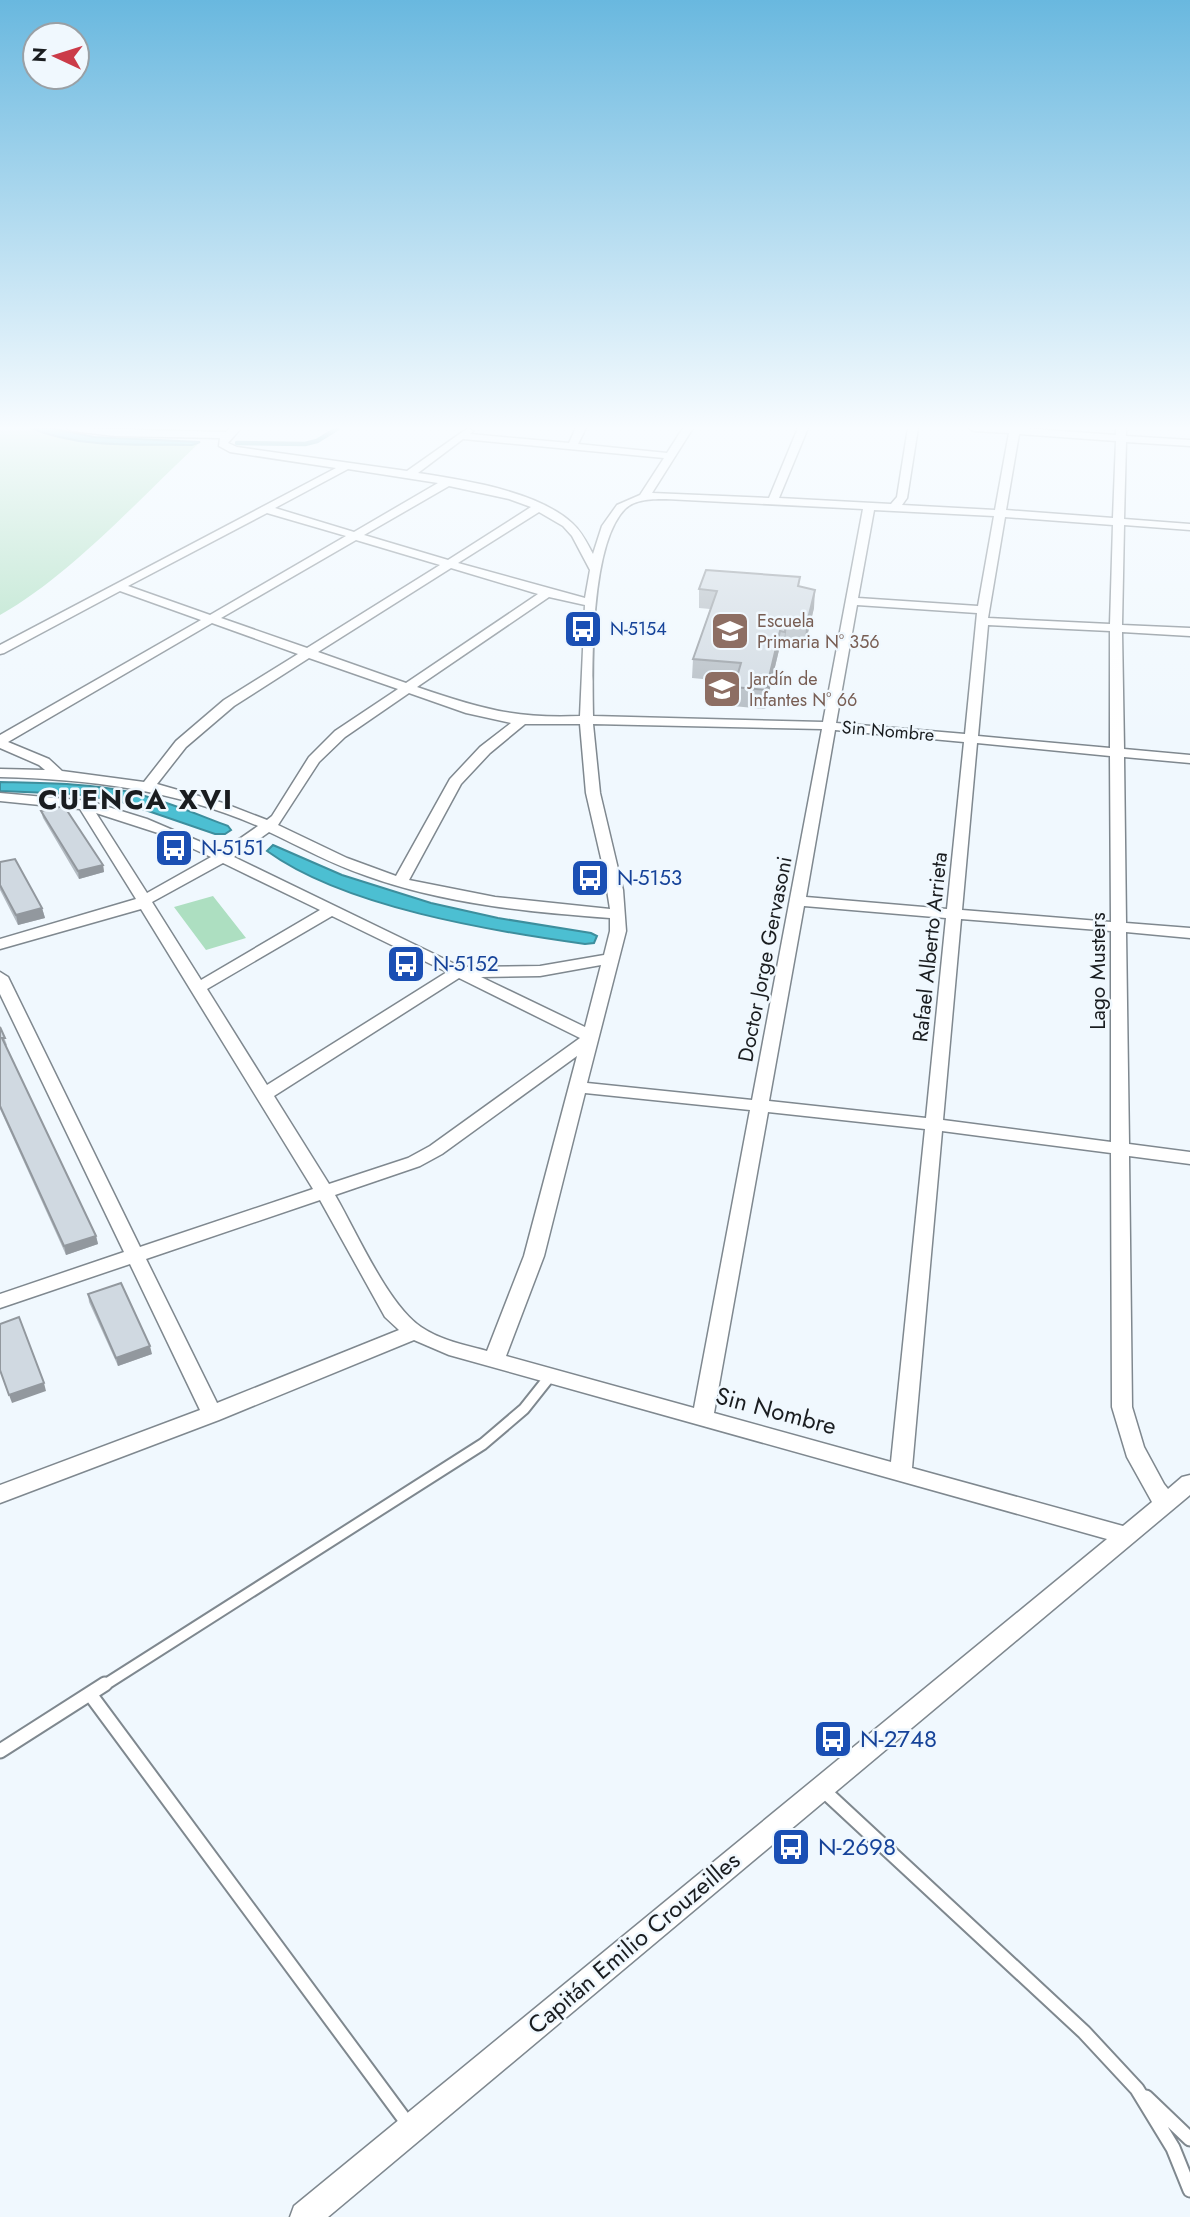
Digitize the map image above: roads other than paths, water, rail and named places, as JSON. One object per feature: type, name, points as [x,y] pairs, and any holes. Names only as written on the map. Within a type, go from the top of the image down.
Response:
[{"type":"street","points":[[0,650],[224,531]]},
{"type":"street","points":[[341,531],[547,593],[592,603]]},
{"type":"street","points":[[0,742],[364,531]]},
{"type":"street","points":[[148,786],[181,744],[210,716],[501,531]]},
{"type":"street","points":[[573,531],[595,569]]},
{"type":"street","points":[[494,1360],[534,1256],[612,958],[618,914],[615,879],[590,773],[586,722],[595,569],[607,531]]},
{"type":"street","name":"Doctor Jorge Gervasoni","points":[[703,1418],[865,531]]},
{"type":"street","name":"Rafael Alberto Arrieta","points":[[901,1473],[982,616],[996,531]]},
{"type":"street","name":"Lago Musters","points":[[1117,531],[1122,1407],[1129,1440],[1141,1466],[1165,1503]]},
{"type":"street","name":"Sin Nombre","points":[[119,587],[407,688],[479,712],[521,721],[738,721],[830,726],[1190,759]]},
{"type":"street","points":[[0,944],[112,914],[144,901],[223,857],[269,826],[283,812],[304,774],[325,747],[355,722],[547,593]]},
{"type":"street","points":[[853,601],[982,616],[1190,632]]},
{"type":"street","points":[[400,882],[455,782],[485,750],[521,721]]},
{"type":"street","points":[[0,742],[44,762],[57,774]]},
{"type":"street","points":[[0,773],[89,776],[148,786],[201,800],[269,826],[347,864],[400,882],[495,902],[618,914]]},
{"type":"street","points":[[0,797],[84,804],[133,816],[223,857],[592,1037]]},
{"type":"street","points":[[0,1494],[212,1414],[414,1332],[392,1312],[325,1193],[84,804]]},
{"type":"street","points":[[797,901],[1190,933]]},
{"type":"street","points":[[198,988],[332,910]]},
{"type":"street","points":[[264,1095],[458,972],[540,971],[612,958]]},
{"type":"street","points":[[0,977],[212,1414]]},
{"type":"street","points":[[0,1301],[390,1172],[436,1150],[592,1037]]},
{"type":"street","points":[[579,1087],[933,1124],[1190,1158]]},
{"type":"street","name":"Sin Nombre","points":[[414,1332],[449,1348],[1125,1535]]},
{"type":"street","name":"Capitán Emilio Crouzeilles","points":[[305,2217],[1190,1483]]},
{"type":"lane","points":[[0,1751],[483,1444],[524,1409],[551,1375]]},
{"type":"lane","points":[[90,1694],[412,2129]]},
{"type":"lane","points":[[820,1788],[1084,2032],[1137,2089],[1190,2140]]},
{"type":"lane","points":[[1137,2089],[1173,2148],[1190,2190]]},
{"type":"water","points":[[0,782],[82,785],[130,792],[228,826],[231,830],[225,834],[215,834],[119,801],[74,794],[0,791]]},
{"type":"water","points":[[273,845],[342,875],[431,903],[597,936],[594,943],[585,944],[548,939],[463,924],[377,902],[299,871],[267,851]]},
{"type":"place","name":"N-5154","points":[[583,629]]},
{"type":"place","name":"Escuela Primaria N° 356","points":[[730,631]]},
{"type":"place","name":"Jardín de Infantes N° 66","points":[[722,689]]},
{"type":"place","name":"N-5151","points":[[174,848]]},
{"type":"place","name":"N-5153","points":[[590,878]]},
{"type":"place","name":"N-5152","points":[[406,964]]},
{"type":"place","name":"N-2748","points":[[833,1739]]},
{"type":"place","name":"N-2698","points":[[791,1847]]},
{"type":"district","name":"CUENCA XVI","points":[[136,799]]}]
